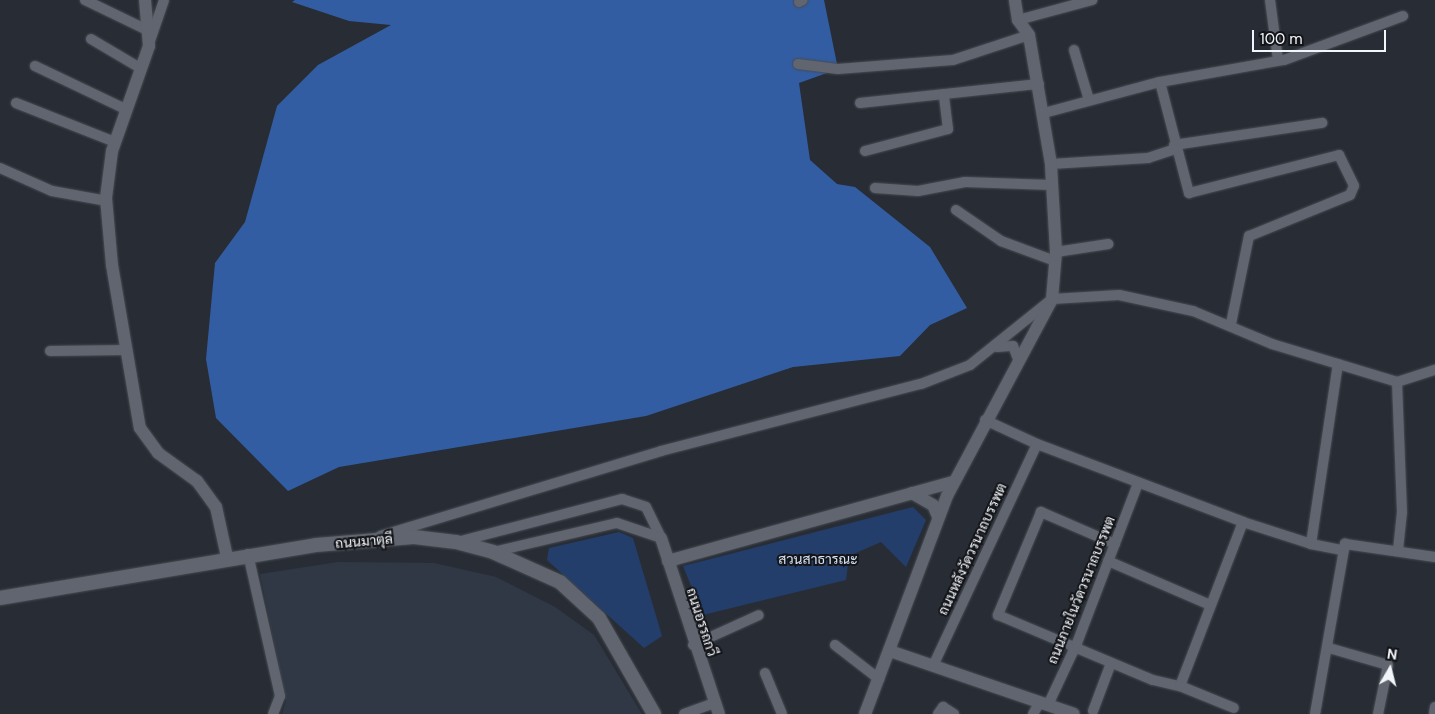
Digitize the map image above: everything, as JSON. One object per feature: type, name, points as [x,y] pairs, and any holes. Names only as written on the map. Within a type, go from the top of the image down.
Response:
[{"type":"main road","name":"ถนนมาตุลี","points":[[0,598],[248,554],[367,540],[456,542],[493,552],[560,582],[599,618],[654,714]]},
{"type":"street","points":[[85,0],[147,30]]},
{"type":"street","points":[[145,0],[149,46]]},
{"type":"street","points":[[164,0],[115,142],[107,202],[126,350],[140,428],[158,454],[197,481],[216,507],[227,557]]},
{"type":"street","points":[[865,714],[890,651],[938,517],[953,482],[984,420],[1052,299],[1056,257],[1050,185],[1051,164],[1044,113],[1029,35],[1018,20],[1015,0]]},
{"type":"street","points":[[1018,20],[1092,0]]},
{"type":"street","points":[[1270,0],[1278,60]]},
{"type":"street","points":[[1044,113],[1160,82],[1278,60],[1403,16]]},
{"type":"street","points":[[798,64],[838,68],[953,60],[1029,35]]},
{"type":"street","points":[[91,39],[140,68]]},
{"type":"street","points":[[1074,50],[1089,100]]},
{"type":"street","points":[[35,66],[125,109]]},
{"type":"street","points":[[1160,82],[1174,147],[1189,193],[1339,154],[1354,186],[1350,195],[1249,236],[1231,324]]},
{"type":"street","points":[[860,103],[1039,84]]},
{"type":"street","points":[[865,151],[948,129],[944,94]]},
{"type":"street","points":[[16,103],[115,142]]},
{"type":"street","points":[[1051,164],[1148,158],[1174,147],[1322,123]]},
{"type":"street","points":[[0,168],[52,192],[107,202]]},
{"type":"street","points":[[875,188],[918,191],[965,182],[1050,185]]},
{"type":"street","points":[[956,210],[1001,241],[1056,257],[1108,244]]},
{"type":"street","points":[[367,540],[661,451],[921,384],[970,365],[993,349],[1052,299],[1119,295],[1231,324],[1272,344],[1397,382],[1435,370]]},
{"type":"street","points":[[993,349],[1009,344],[1017,350],[1018,359]]},
{"type":"street","points":[[50,351],[126,350]]},
{"type":"street","points":[[1311,544],[1338,364]]},
{"type":"street","points":[[1397,382],[1402,512],[1398,549]]},
{"type":"street","points":[[984,420],[1037,444],[1243,522],[1311,544],[1343,550]]},
{"type":"street","name":"ถนนหลังวัดวรนาถบรรพต","points":[[933,666],[1037,444]]},
{"type":"street","points":[[668,561],[953,482]]},
{"type":"street","name":"ถนนภายในวัดวรนาถบรรพต","points":[[1033,714],[1044,704],[1075,647],[1138,483]]},
{"type":"street","points":[[912,493],[934,505],[938,517]]},
{"type":"street","points":[[456,542],[622,499],[646,507],[661,538]]},
{"type":"street","points":[[1114,544],[1041,512],[998,615],[1111,663],[1180,686],[1234,708]]},
{"type":"street","points":[[1180,686],[1243,522]]},
{"type":"street","points":[[493,552],[617,523],[661,538]]},
{"type":"street","name":"ถนนอรรถกวี","points":[[661,538],[693,645],[717,708]]},
{"type":"street","points":[[1315,714],[1329,648],[1344,544],[1398,549],[1435,557]]},
{"type":"street","points":[[248,554],[280,696],[273,714]]},
{"type":"street","points":[[1108,561],[1210,605]]},
{"type":"street","points":[[693,645],[759,615]]},
{"type":"street","points":[[835,646],[879,679]]},
{"type":"street","points":[[1329,648],[1386,662],[1378,714]]},
{"type":"street","points":[[890,651],[1074,714]]},
{"type":"street","points":[[1093,711],[1111,663]]},
{"type":"street","points":[[765,673],[782,714]]},
{"type":"street","points":[[938,714],[943,707],[954,714]]},
{"type":"street","points":[[1434,714],[1435,707]]},
{"type":"street","points":[[684,714],[717,708]]},
{"type":"shaded area","points":[[295,0],[824,0],[838,69],[799,83],[810,160],[837,184],[855,187],[930,247],[967,308],[930,325],[900,356],[793,367],[646,416],[339,467],[288,491],[216,418],[206,359],[215,263],[245,222],[277,106],[318,65],[391,25],[349,21],[292,2]]},
{"type":"shaded area","points":[[338,562],[434,563],[496,577],[555,607],[594,635],[642,714],[282,714],[286,701],[260,574]]},
{"type":"green space","name":"สวนสาธารณะ","points":[[913,507],[926,520],[906,567],[881,542],[849,556],[846,580],[703,615],[683,566]]},
{"type":"green space","points":[[619,532],[633,538],[662,636],[644,648],[547,560],[549,548]]}]
